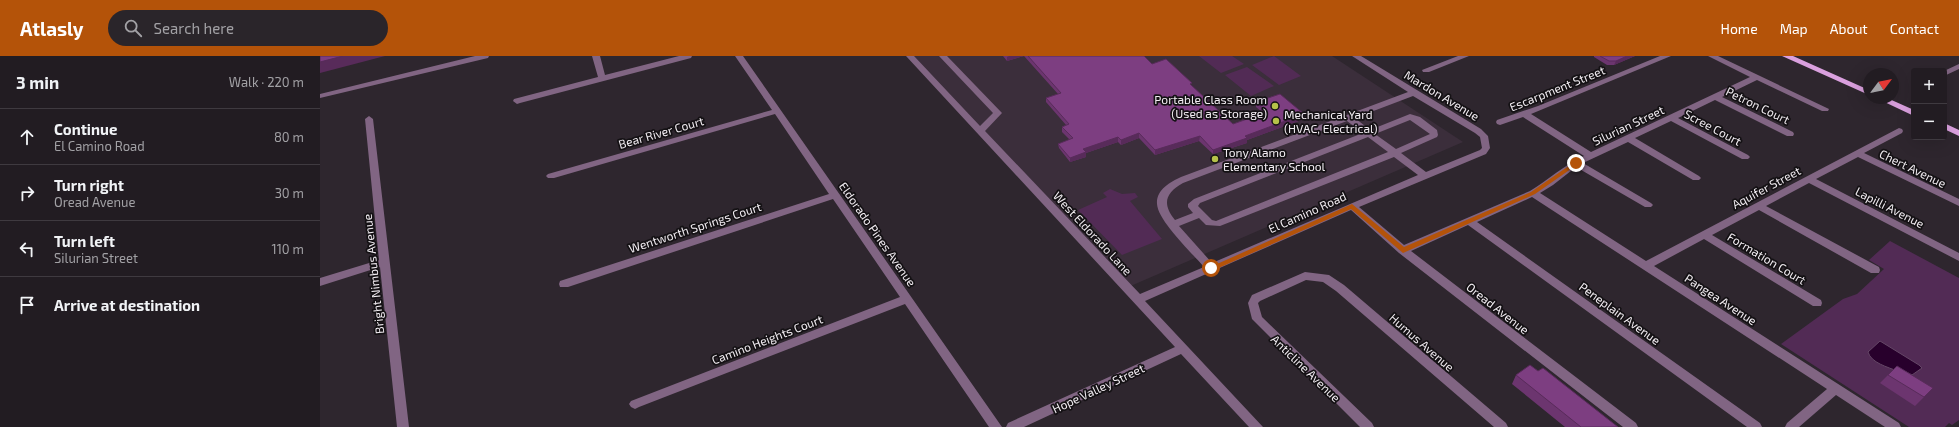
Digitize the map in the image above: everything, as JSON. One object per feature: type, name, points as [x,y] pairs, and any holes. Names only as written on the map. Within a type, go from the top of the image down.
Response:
[{"type":"main road","points":[[1786,56],[1863,90]]},
{"type":"main road","points":[[1894,104],[1911,112]]},
{"type":"main road","points":[[1947,127],[1959,133]]},
{"type":"street","points":[[320,96],[485,56]]},
{"type":"street","points":[[596,56],[602,78]]},
{"type":"street","points":[[517,101],[688,56]]},
{"type":"street","name":"Eldorado Pines Avenue","points":[[739,56],[996,427]]},
{"type":"street","name":"West Eldorado Lane","points":[[910,56],[1257,427]]},
{"type":"street","points":[[943,56],[998,113],[980,131]]},
{"type":"street","name":"Mardon Avenue","points":[[1356,56],[1478,131],[1484,136],[1486,148]]},
{"type":"street","points":[[1426,70],[1464,56]]},
{"type":"street","name":"Escarpment Street","points":[[1500,122],[1524,114],[1667,56]]},
{"type":"street","points":[[1712,56],[1825,109]]},
{"type":"street","points":[[1947,72],[1959,66]]},
{"type":"street","name":"Silurian Street","points":[[1403,250],[1533,193],[1576,163],[1757,77]]},
{"type":"street","points":[[1211,268],[1173,225],[1163,210],[1162,204],[1166,191],[1177,182],[1413,92]]},
{"type":"street","name":"Petron Court","points":[[1715,97],[1790,134]]},
{"type":"street","name":"Bear River Court","points":[[551,176],[777,111]]},
{"type":"street","points":[[1524,114],[1591,156]]},
{"type":"street","points":[[1348,117],[1425,176]]},
{"type":"street","points":[[1410,117],[1417,119],[1434,132],[1432,136],[1395,153],[1217,224],[1209,223],[1192,205],[1197,201],[1368,133],[1410,117]]},
{"type":"street","name":"Scree Court","points":[[1671,118],[1745,157]]},
{"type":"street","name":"Bright Nimbus Avenue","points":[[369,119],[403,427]]},
{"type":"street","name":"Aquifer Street","points":[[1646,266],[1899,131]]},
{"type":"street","points":[[1628,138],[1696,178]]},
{"type":"street","name":"El Camino Road","points":[[1137,300],[1352,206],[1483,152],[1486,148]]},
{"type":"street","name":"Chert Avenue","points":[[1857,153],[1958,201]]},
{"type":"street","points":[[1576,163],[1648,205]]},
{"type":"street","name":"Lapilli Avenue","points":[[1809,179],[1959,257]]},
{"type":"street","name":"Pangea Avenue","points":[[1533,193],[1895,427]]},
{"type":"street","name":"Wentworth Springs Court","points":[[564,284],[835,195]]},
{"type":"street","name":"Oread Avenue","points":[[1352,206],[1403,250],[1632,427]]},
{"type":"street","points":[[1759,206],[1875,270]]},
{"type":"street","points":[[1173,225],[1200,214]]},
{"type":"street","name":"Peneplain Avenue","points":[[1469,221],[1756,427]]},
{"type":"street","name":"Formation Court","points":[[1704,235],[1817,303]]},
{"type":"street","points":[[320,282],[384,262]]},
{"type":"street","name":"Humus Avenue","points":[[1253,303],[1256,298],[1264,293],[1305,276],[1325,278],[1340,288],[1502,427]]},
{"type":"street","name":"Camino Heights Court","points":[[635,404],[907,299]]},
{"type":"street","name":"Anticline Avenue","points":[[1253,303],[1257,319],[1268,331],[1368,427]]},
{"type":"street","name":"Hope Valley Street","points":[[1012,427],[1183,348]]},
{"type":"street","points":[[1791,427],[1835,389]]},
{"type":"shaded area","name":"Tony Alamo Elementary School","points":[[910,56],[1332,56],[1463,142],[1126,288]]},
{"type":"shaded area","points":[[1199,56],[1232,56],[1244,64],[1221,73]]},
{"type":"shaded area","points":[[1274,56],[1301,76],[1279,85],[1252,65]]},
{"type":"shaded area","points":[[1247,67],[1274,86],[1251,96],[1225,75]]},
{"type":"shaded area","points":[[1110,189],[1122,194],[1135,193],[1138,197],[1130,201],[1162,239],[1122,255],[1078,210],[1107,197],[1103,193]]},
{"type":"shaded area","points":[[1890,241],[1959,278],[1959,420],[1952,425],[1949,423],[1945,427],[1909,427],[1781,344],[1843,299],[1857,294],[1884,269],[1869,260]]},
{"type":"shaded area","points":[[1880,341],[1922,368],[1912,375],[1902,370],[1897,371],[1876,362],[1868,352]]},
{"type":"building","points":[[320,56],[343,56],[320,62]]},
{"type":"building","name":"Tony Alamo Elementary School","points":[[1028,56],[1144,56],[1152,64],[1166,59],[1192,83],[1190,84],[1233,124],[1267,112],[1256,102],[1280,94],[1304,114],[1245,136],[1247,138],[1213,150],[1200,136],[1155,150],[1139,133],[1121,140],[1118,137],[1083,149],[1086,152],[1070,158],[1058,144],[1073,138],[1062,127],[1069,124],[1046,98],[1061,93]]},
{"type":"building","points":[[1600,56],[1627,56],[1616,61],[1609,61]]},
{"type":"building","points":[[1530,365],[1538,371],[1543,368],[1618,427],[1581,427],[1516,375]]},
{"type":"building","points":[[1897,366],[1933,388],[1924,397],[1888,375]]},
{"type":"place","name":"Portable Class Room (Used as Storage)","points":[[1275,106]]},
{"type":"place","name":"Mechanical Yard (HVAC, Electrical)","points":[[1276,121]]},
{"type":"place","name":"Tony Alamo Elementary School","points":[[1215,159]]},
{"type":"route","points":[[1211,268],[1352,206],[1403,250],[1533,193],[1550,183],[1566,169],[1576,163]]}]
